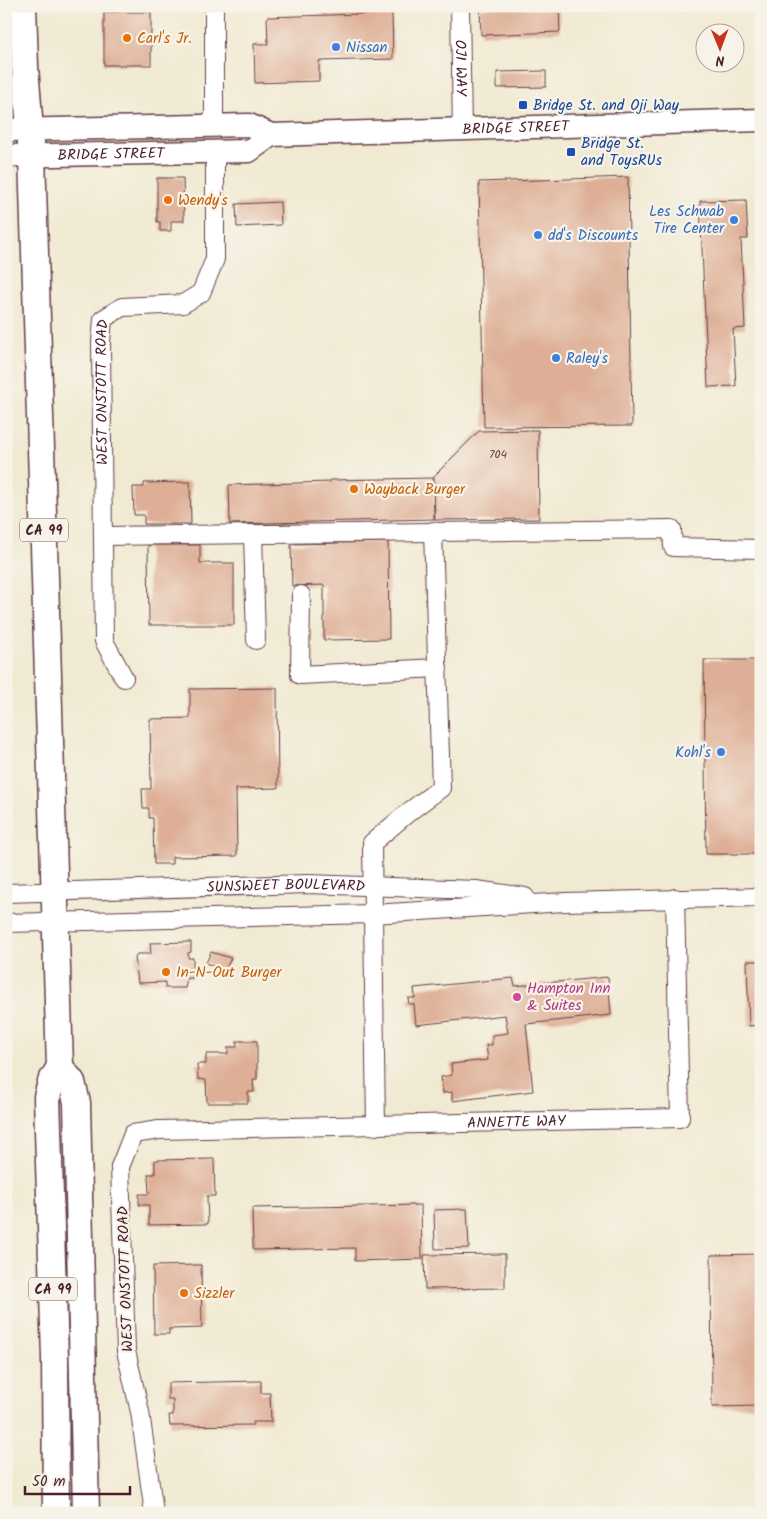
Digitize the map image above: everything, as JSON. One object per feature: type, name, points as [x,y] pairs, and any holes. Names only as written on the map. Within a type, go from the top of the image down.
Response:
[{"type":"highway","name":"CA 99","points":[[23,6],[18,130],[32,155],[60,1067],[51,1082],[47,1097],[55,1358],[56,1513]]},
{"type":"highway","name":"CA 99","points":[[60,1067],[72,1082],[77,1103],[86,1513]]},
{"type":"main road","name":"BRIDGE STREET","points":[[18,130],[249,125],[267,133],[462,131],[761,120]]},
{"type":"main road","points":[[145,153],[175,143],[205,137],[214,126]]},
{"type":"main road","name":"BRIDGE STREET","points":[[6,156],[249,151],[267,133]]},
{"type":"street","points":[[214,6],[214,126]]},
{"type":"street","name":"OJI WAY","points":[[460,6],[462,131]]},
{"type":"street","name":"WEST ONSTOTT ROAD","points":[[124,678],[104,641],[101,342],[103,319],[122,307],[183,304],[200,293],[215,259],[215,152]]},
{"type":"street","points":[[103,536],[672,529],[673,547],[761,549]]},
{"type":"street","points":[[376,1126],[372,843],[441,788],[433,531]]},
{"type":"street","points":[[253,534],[256,640]]},
{"type":"street","points":[[301,595],[300,675],[438,668]]},
{"type":"street","name":"SUNSWEET BOULEVARD","points":[[6,893],[308,884],[476,890],[565,902]]},
{"type":"street","name":"SUNSWEET BOULEVARD","points":[[6,923],[373,914],[565,902],[761,897]]},
{"type":"street","name":"ANNETTE WAY","points":[[133,1134],[158,1130],[680,1118],[675,898]]},
{"type":"street","name":"WEST ONSTOTT ROAD","points":[[133,1134],[120,1168],[126,1351],[140,1412],[154,1513]]},
{"type":"building","points":[[498,6],[559,6],[560,32],[481,35],[480,8]]},
{"type":"building","points":[[104,12],[151,12],[151,65],[104,65]]},
{"type":"building","points":[[392,13],[393,59],[319,61],[319,81],[255,83],[254,44],[268,44],[267,17]]},
{"type":"building","points":[[546,71],[546,87],[497,88],[497,72]]},
{"type":"building","points":[[628,177],[632,426],[484,427],[479,182]]},
{"type":"building","points":[[157,178],[183,178],[184,221],[171,221],[171,231],[160,231],[160,222],[157,222]]},
{"type":"building","points":[[746,200],[748,239],[741,239],[745,328],[733,329],[736,386],[708,387],[700,201]]},
{"type":"building","points":[[280,202],[281,225],[237,227],[236,204]]},
{"type":"building","points":[[538,430],[539,519],[435,520],[434,476],[479,431]]},
{"type":"building","points":[[433,478],[434,519],[230,524],[229,485],[330,482],[330,480]]},
{"type":"building","points":[[190,482],[191,524],[144,524],[144,515],[134,515],[133,487],[144,487],[144,483]]},
{"type":"building","points":[[388,542],[389,639],[324,640],[324,585],[292,586],[291,544]]},
{"type":"building","points":[[148,545],[200,545],[200,563],[234,563],[234,625],[149,625]]},
{"type":"building","points":[[704,660],[761,660],[761,854],[706,854]]},
{"type":"building","points":[[277,688],[278,788],[236,789],[237,856],[172,857],[172,864],[154,864],[153,818],[149,818],[149,808],[143,808],[142,789],[151,789],[150,719],[190,718],[190,689]]},
{"type":"building","name":"In-N-Out Burger","points":[[191,942],[191,952],[188,953],[188,958],[193,958],[193,978],[187,978],[185,988],[165,988],[165,982],[138,983],[135,957],[137,954],[151,954],[150,943]]},
{"type":"building","points":[[211,952],[231,958],[225,971],[206,963]]},
{"type":"building","points":[[747,961],[761,961],[761,1025],[749,1026]]},
{"type":"building","points":[[608,977],[611,1015],[526,1024],[533,1091],[452,1101],[452,1092],[443,1093],[441,1077],[452,1075],[451,1064],[488,1060],[486,1045],[492,1045],[492,1035],[508,1033],[505,1015],[416,1025],[414,1004],[409,1004],[408,998],[415,998],[414,988],[513,978],[515,986]]},
{"type":"building","points":[[237,1041],[257,1041],[257,1079],[253,1079],[254,1092],[248,1092],[248,1103],[207,1103],[206,1080],[198,1079],[197,1064],[206,1064],[206,1054],[228,1054],[228,1047],[237,1047]]},
{"type":"building","points":[[214,1159],[215,1196],[207,1196],[208,1224],[149,1225],[149,1205],[139,1205],[139,1194],[149,1194],[148,1174],[155,1174],[155,1160]]},
{"type":"building","points":[[421,1205],[422,1259],[355,1261],[355,1248],[253,1250],[252,1208]]},
{"type":"building","points":[[467,1209],[469,1248],[435,1249],[434,1210]]},
{"type":"building","points":[[505,1254],[505,1288],[425,1289],[424,1255]]},
{"type":"building","points":[[761,1254],[761,1406],[712,1407],[711,1255]]},
{"type":"building","points":[[201,1265],[202,1328],[169,1329],[169,1334],[154,1334],[153,1266]]},
{"type":"building","points":[[261,1381],[261,1393],[270,1393],[271,1422],[253,1422],[253,1425],[170,1426],[169,1415],[173,1415],[173,1399],[168,1399],[168,1383]]},
{"type":"place","name":"Carl's Jr.","points":[[127,38]]},
{"type":"place","name":"Nissan","points":[[336,47]]},
{"type":"place","name":"Bridge St. and Oji Way","points":[[523,105]]},
{"type":"place","name":"Bridge St. and ToysRUs","points":[[571,152]]},
{"type":"place","name":"Wendy's","points":[[168,200]]},
{"type":"place","name":"Les Schwab Tire Center","points":[[734,220]]},
{"type":"place","name":"dd's Discounts","points":[[538,235]]},
{"type":"place","name":"Raley's","points":[[556,358]]},
{"type":"place","name":"Wayback Burger","points":[[354,489]]},
{"type":"place","name":"Kohl's","points":[[721,752]]},
{"type":"place","name":"In-N-Out Burger","points":[[166,972]]},
{"type":"place","name":"Hampton Inn & Suites","points":[[517,997]]},
{"type":"place","name":"Sizzler","points":[[184,1293]]}]
